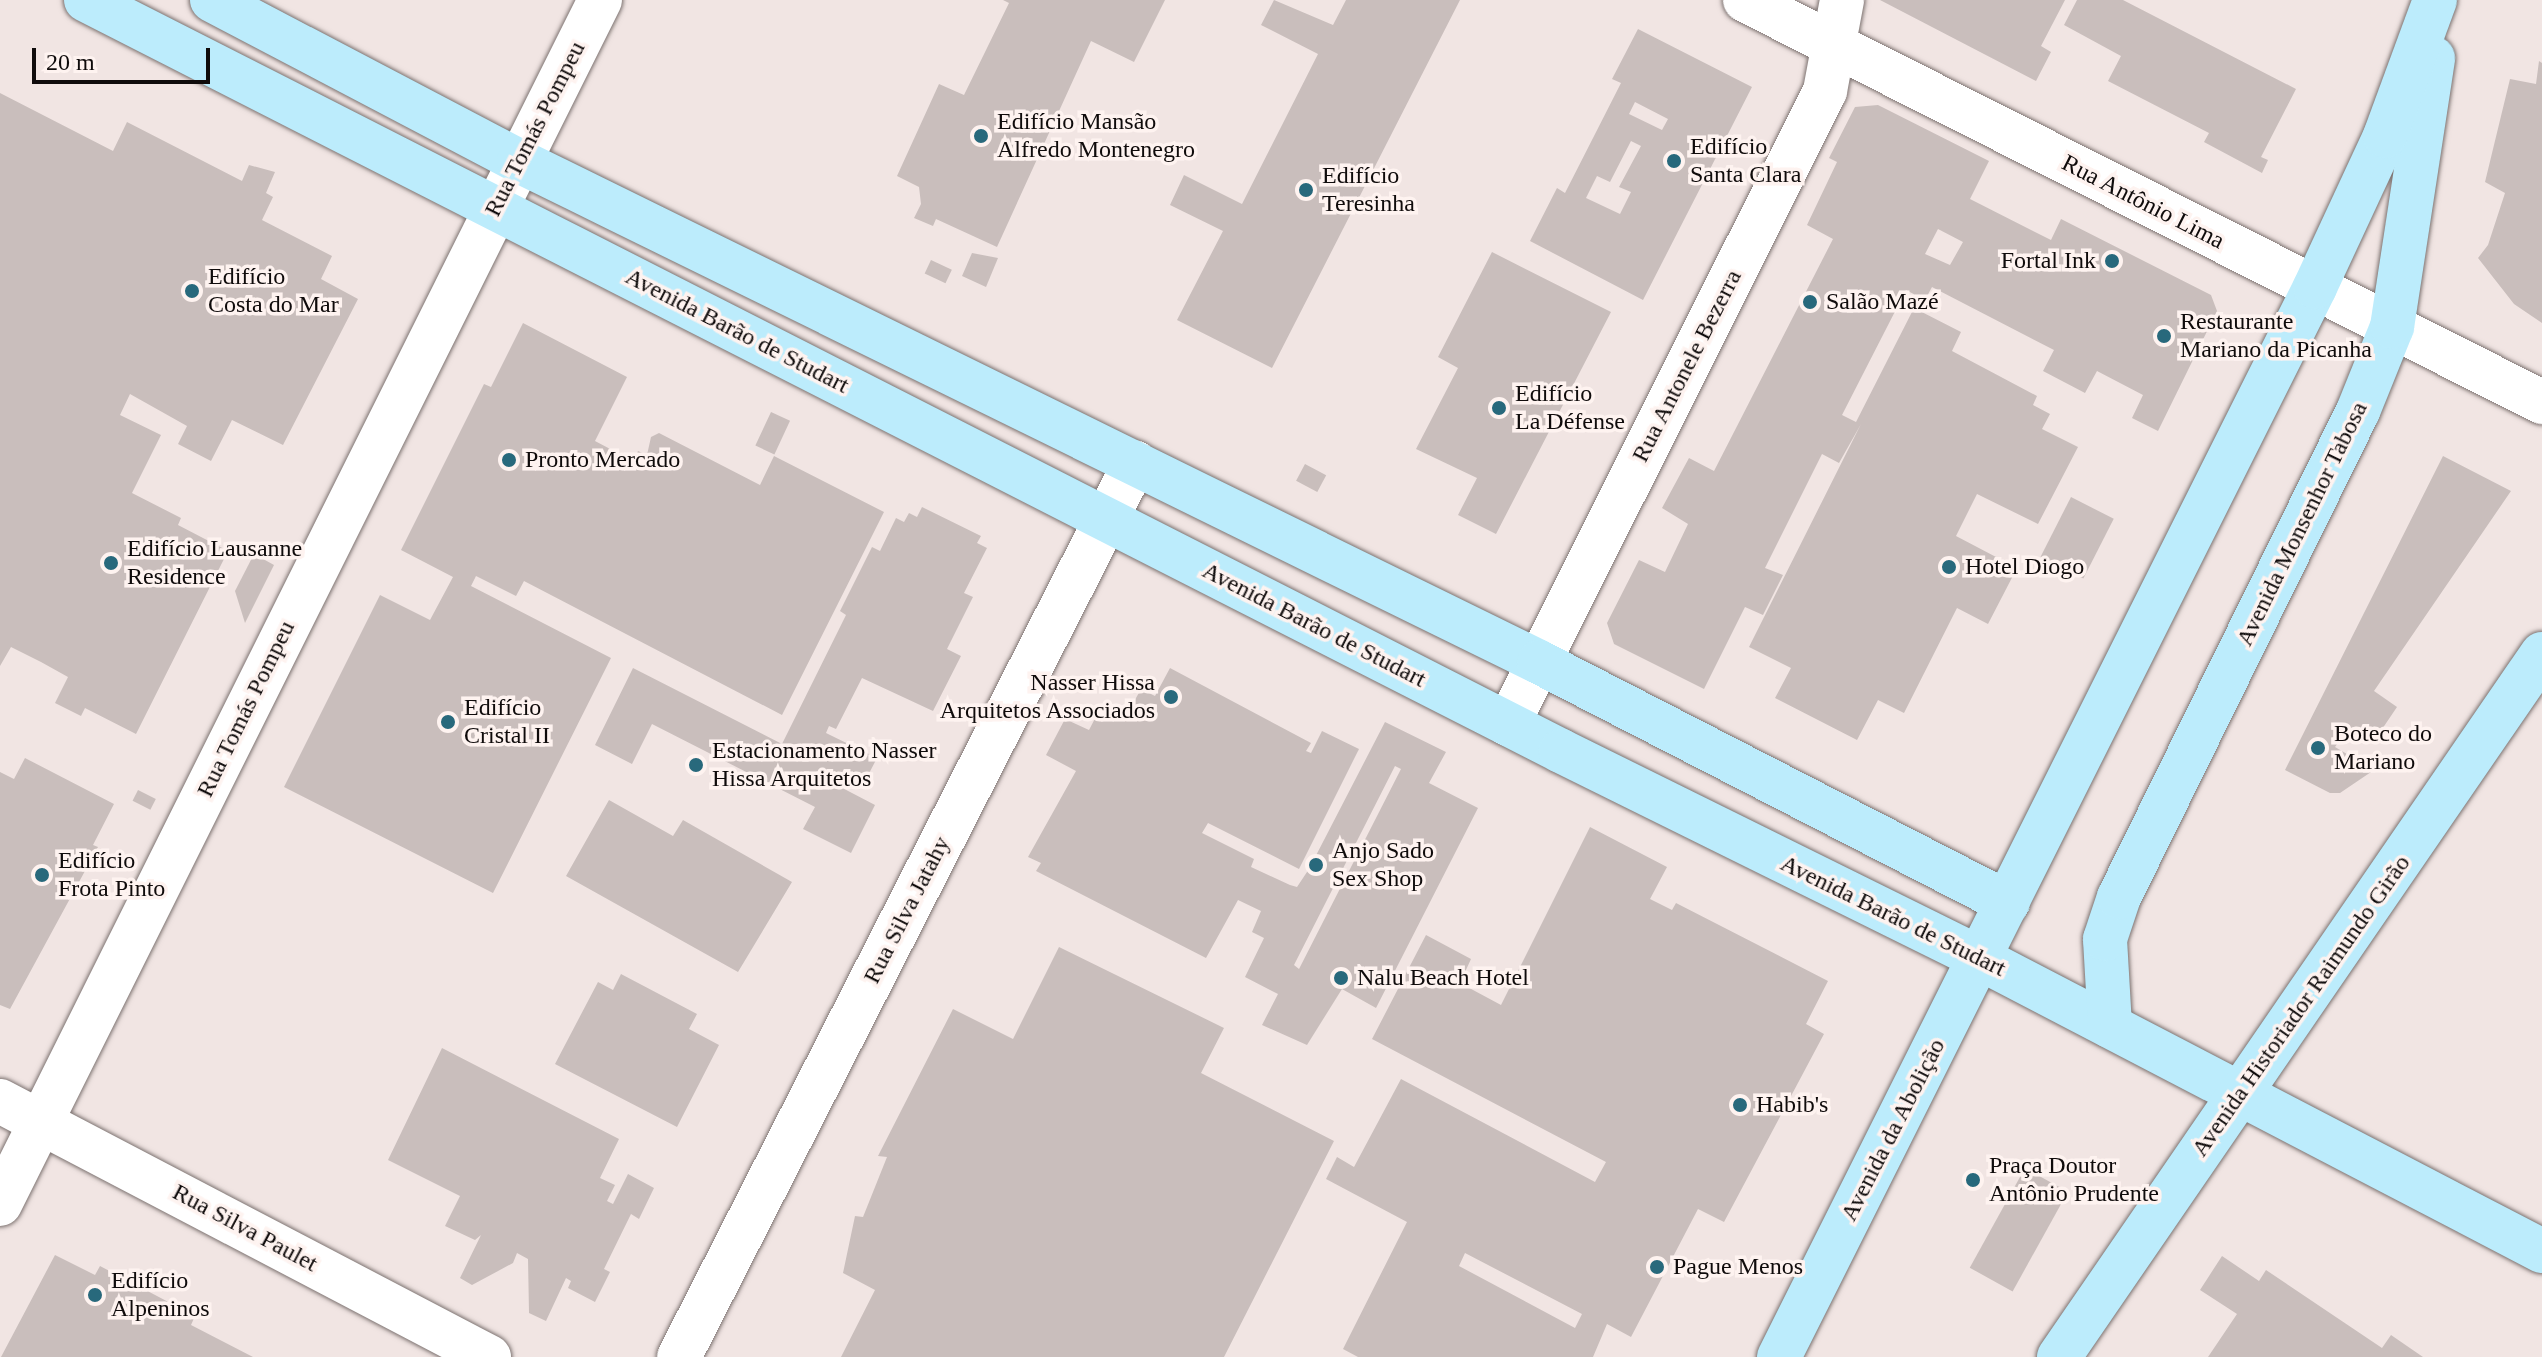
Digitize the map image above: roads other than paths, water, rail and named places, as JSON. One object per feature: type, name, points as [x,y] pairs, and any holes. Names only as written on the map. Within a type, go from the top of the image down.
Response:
[{"type":"main road","name":"Avenida Barão de Studart","points":[[86,0],[1508,724],[1979,958],[2542,1251]]},
{"type":"main road","points":[[212,0],[519,161],[1539,662],[2008,903],[2315,287],[2385,136],[2435,0]]},
{"type":"main road","name":"Avenida Monsenhor Tabosa","points":[[2110,1026],[2105,939],[2119,897],[2358,411],[2392,327],[2442,0]]},
{"type":"main road","name":"Avenida Historiador Raimundo Girão","points":[[2059,1357],[2542,654]]},
{"type":"main road","name":"Avenida da Abolição","points":[[1779,1357],[2008,903]]},
{"type":"street","name":"Rua Tomás Pompeu","points":[[0,1204],[600,0]]},
{"type":"street","name":"Rua Antônio Lima","points":[[1745,0],[2542,402]]},
{"type":"street","name":"Rua Antonele Bezerra","points":[[1508,724],[1819,104],[1842,0]]},
{"type":"street","name":"Rua Silva Jatahy","points":[[679,1357],[1135,463]]},
{"type":"street","name":"Rua Silva Paulet","points":[[0,1101],[489,1357]]},
{"type":"place","name":"Edifício Mansão Alfredo Montenegro","points":[[981,136]]},
{"type":"place","name":"Edifício Santa Clara","points":[[1674,161]]},
{"type":"place","name":"Edifício Teresinha","points":[[1306,190]]},
{"type":"place","name":"Fortal Ink","points":[[2112,261]]},
{"type":"place","name":"Edifício Costa do Mar","points":[[192,291]]},
{"type":"place","name":"Salão Mazé","points":[[1810,302]]},
{"type":"place","name":"Restaurante Mariano da Picanha","points":[[2164,336]]},
{"type":"place","name":"Edifício La Défense","points":[[1499,408]]},
{"type":"place","name":"Pronto Mercado","points":[[509,460]]},
{"type":"place","name":"Edifício Lausanne Residence","points":[[111,563]]},
{"type":"place","name":"Hotel Diogo","points":[[1949,567]]},
{"type":"place","name":"Nasser Hissa Arquitetos Associados","points":[[1171,697]]},
{"type":"place","name":"Edifício Cristal II","points":[[448,722]]},
{"type":"place","name":"Boteco do Mariano","points":[[2318,748]]},
{"type":"place","name":"Estacionamento Nasser Hissa Arquitetos","points":[[696,765]]},
{"type":"place","name":"Anjo Sado Sex Shop","points":[[1316,865]]},
{"type":"place","name":"Edifício Frota Pinto","points":[[42,875]]},
{"type":"place","name":"Nalu Beach Hotel","points":[[1341,978]]},
{"type":"place","name":"Habib's","points":[[1740,1105]]},
{"type":"place","name":"Praça Doutor Antônio Prudente","points":[[1973,1180]]},
{"type":"place","name":"Pague Menos","points":[[1657,1267]]},
{"type":"place","name":"Edifício Alpeninos","points":[[95,1295]]}]
